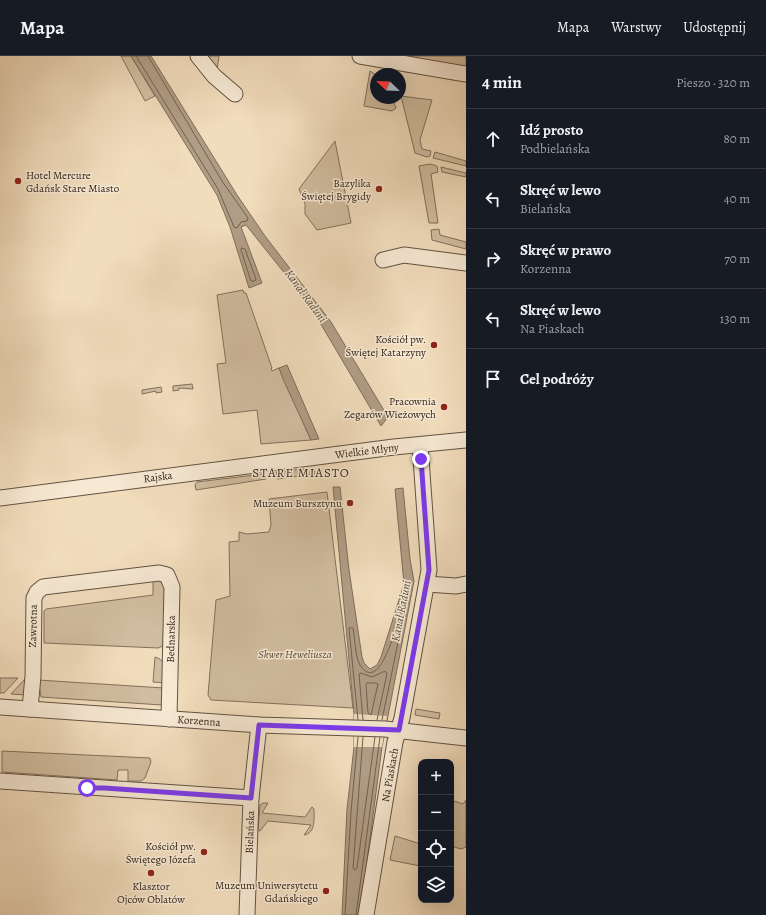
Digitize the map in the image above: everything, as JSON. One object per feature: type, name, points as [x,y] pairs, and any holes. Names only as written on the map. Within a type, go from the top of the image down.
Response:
[{"type":"street","points":[[198,56],[214,76],[235,94]]},
{"type":"street","points":[[360,56],[466,74]]},
{"type":"street","points":[[383,260],[404,255],[466,263]]},
{"type":"street","name":"Wielkie Młyny","points":[[316,457],[466,440]]},
{"type":"street","name":"Na Piaskach","points":[[366,915],[392,730],[427,584],[429,570],[420,445]]},
{"type":"street","name":"Rajska","points":[[0,498],[316,457]]},
{"type":"street","name":"Zawrotna","points":[[30,709],[34,598],[37,592],[43,588],[154,574]]},
{"type":"street","name":"Bednarska","points":[[154,574],[167,575],[172,587],[169,719]]},
{"type":"street","points":[[427,584],[456,586],[466,584]]},
{"type":"street","name":"Korzenna","points":[[0,707],[259,725],[392,730],[466,738]]},
{"type":"street","name":"Bielańska","points":[[246,915],[251,798],[259,725]]},
{"type":"street","points":[[0,781],[251,798]]},
{"type":"green space","points":[[121,56],[131,56],[155,96],[145,101]]},
{"type":"green space","points":[[204,56],[219,56],[217,70]]},
{"type":"green space","points":[[400,56],[466,56],[466,68]]},
{"type":"green space","points":[[370,71],[370,104],[394,104],[396,108],[392,111],[364,106]]},
{"type":"green space","points":[[406,97],[432,100],[420,140],[422,149],[431,151],[430,156],[427,157],[415,153],[403,104],[406,104]]},
{"type":"green space","points":[[335,141],[351,223],[317,230],[305,214],[305,204],[299,189]]},
{"type":"green space","points":[[435,152],[466,161],[466,166],[433,158]]},
{"type":"green space","points":[[430,164],[437,166],[438,172],[431,174],[438,223],[429,223],[419,166]]},
{"type":"green space","points":[[441,167],[466,173],[466,177],[442,172]]},
{"type":"green space","points":[[439,229],[440,235],[466,242],[466,249],[432,240],[431,230]]},
{"type":"green space","points":[[243,290],[244,293],[246,293],[272,368],[271,369],[272,371],[279,368],[311,440],[261,444],[257,410],[223,414],[217,364],[226,363],[217,295]]},
{"type":"green space","points":[[192,384],[193,389],[179,388],[179,390],[173,391],[173,386]]},
{"type":"green space","points":[[161,387],[162,392],[156,393],[156,391],[142,394],[142,390]]},
{"type":"green space","points":[[314,468],[315,474],[277,479],[276,472]]},
{"type":"green space","points":[[263,474],[266,479],[196,490],[195,485],[197,482]]},
{"type":"green space","name":"Skwer Heweliusza","points":[[327,492],[353,708],[211,700],[208,695],[216,600],[230,596],[229,542],[239,541],[239,532],[247,534],[269,532],[271,525],[269,499]]},
{"type":"green space","points":[[159,580],[166,584],[163,646],[158,648],[44,643],[44,611],[46,609],[153,595],[153,581]]},
{"type":"green space","points":[[155,657],[164,664],[166,671],[166,683],[153,682]]},
{"type":"green space","points":[[0,678],[18,678],[4,693],[0,693]]},
{"type":"green space","points":[[25,679],[28,679],[26,695],[11,694]]},
{"type":"green space","points":[[38,680],[164,688],[163,703],[162,705],[41,697]]},
{"type":"green space","points":[[416,709],[440,713],[439,719],[415,715]]},
{"type":"green space","points":[[2,751],[150,758],[151,762],[145,778],[141,781],[128,781],[128,770],[118,770],[117,780],[2,772]]},
{"type":"green space","points":[[466,800],[466,847],[461,849],[454,847],[454,801],[463,804]]},
{"type":"green space","points":[[263,803],[268,803],[262,813],[305,817],[312,807],[314,809],[314,825],[311,831],[304,835],[311,825],[268,821],[260,831],[258,830],[260,805]]},
{"type":"green space","points":[[395,836],[418,843],[418,866],[390,860]]},
{"type":"water","name":"Kanał Raduni","points":[[131,56],[151,56],[237,195],[265,236],[331,322],[388,417],[381,426],[319,321],[286,275],[246,225],[241,227],[262,283],[249,288],[230,227],[217,195]]},
{"type":"water","points":[[287,365],[319,439],[311,440],[283,379],[279,368]]},
{"type":"water","name":"Kanał Raduni","points":[[333,487],[340,487],[349,570],[362,657],[364,663],[370,669],[377,665],[381,657],[404,584],[395,489],[403,488],[410,559],[414,581],[382,747],[360,915],[342,915],[347,809],[354,747],[354,714]]},
{"type":"pier","points":[[354,714],[387,716],[382,747],[354,747]]},
{"type":"place","name":"Hotel Mercure Gdańsk Stare Miasto","points":[[18,181]]},
{"type":"place","name":"Bazylika Świętej Brygidy","points":[[379,189]]},
{"type":"place","name":"Kościół pw. Świętej Katarzyny","points":[[434,345]]},
{"type":"place","name":"Pracownia Zegarów Wieżowych","points":[[444,407]]},
{"type":"place","name":"Muzeum Bursztynu","points":[[350,503]]},
{"type":"place","name":"Kościół pw. Świętego Józefa","points":[[204,852]]},
{"type":"place","name":"Klasztor Ojców Oblatów","points":[[151,873]]},
{"type":"place","name":"Muzeum Uniwersytetu Gdańskiego","points":[[326,891]]},
{"type":"district","name":"STARE MIASTO","points":[[301,472]]},
{"type":"route","points":[[87,788],[251,798],[259,725],[399,730],[429,570],[421,459]]}]
